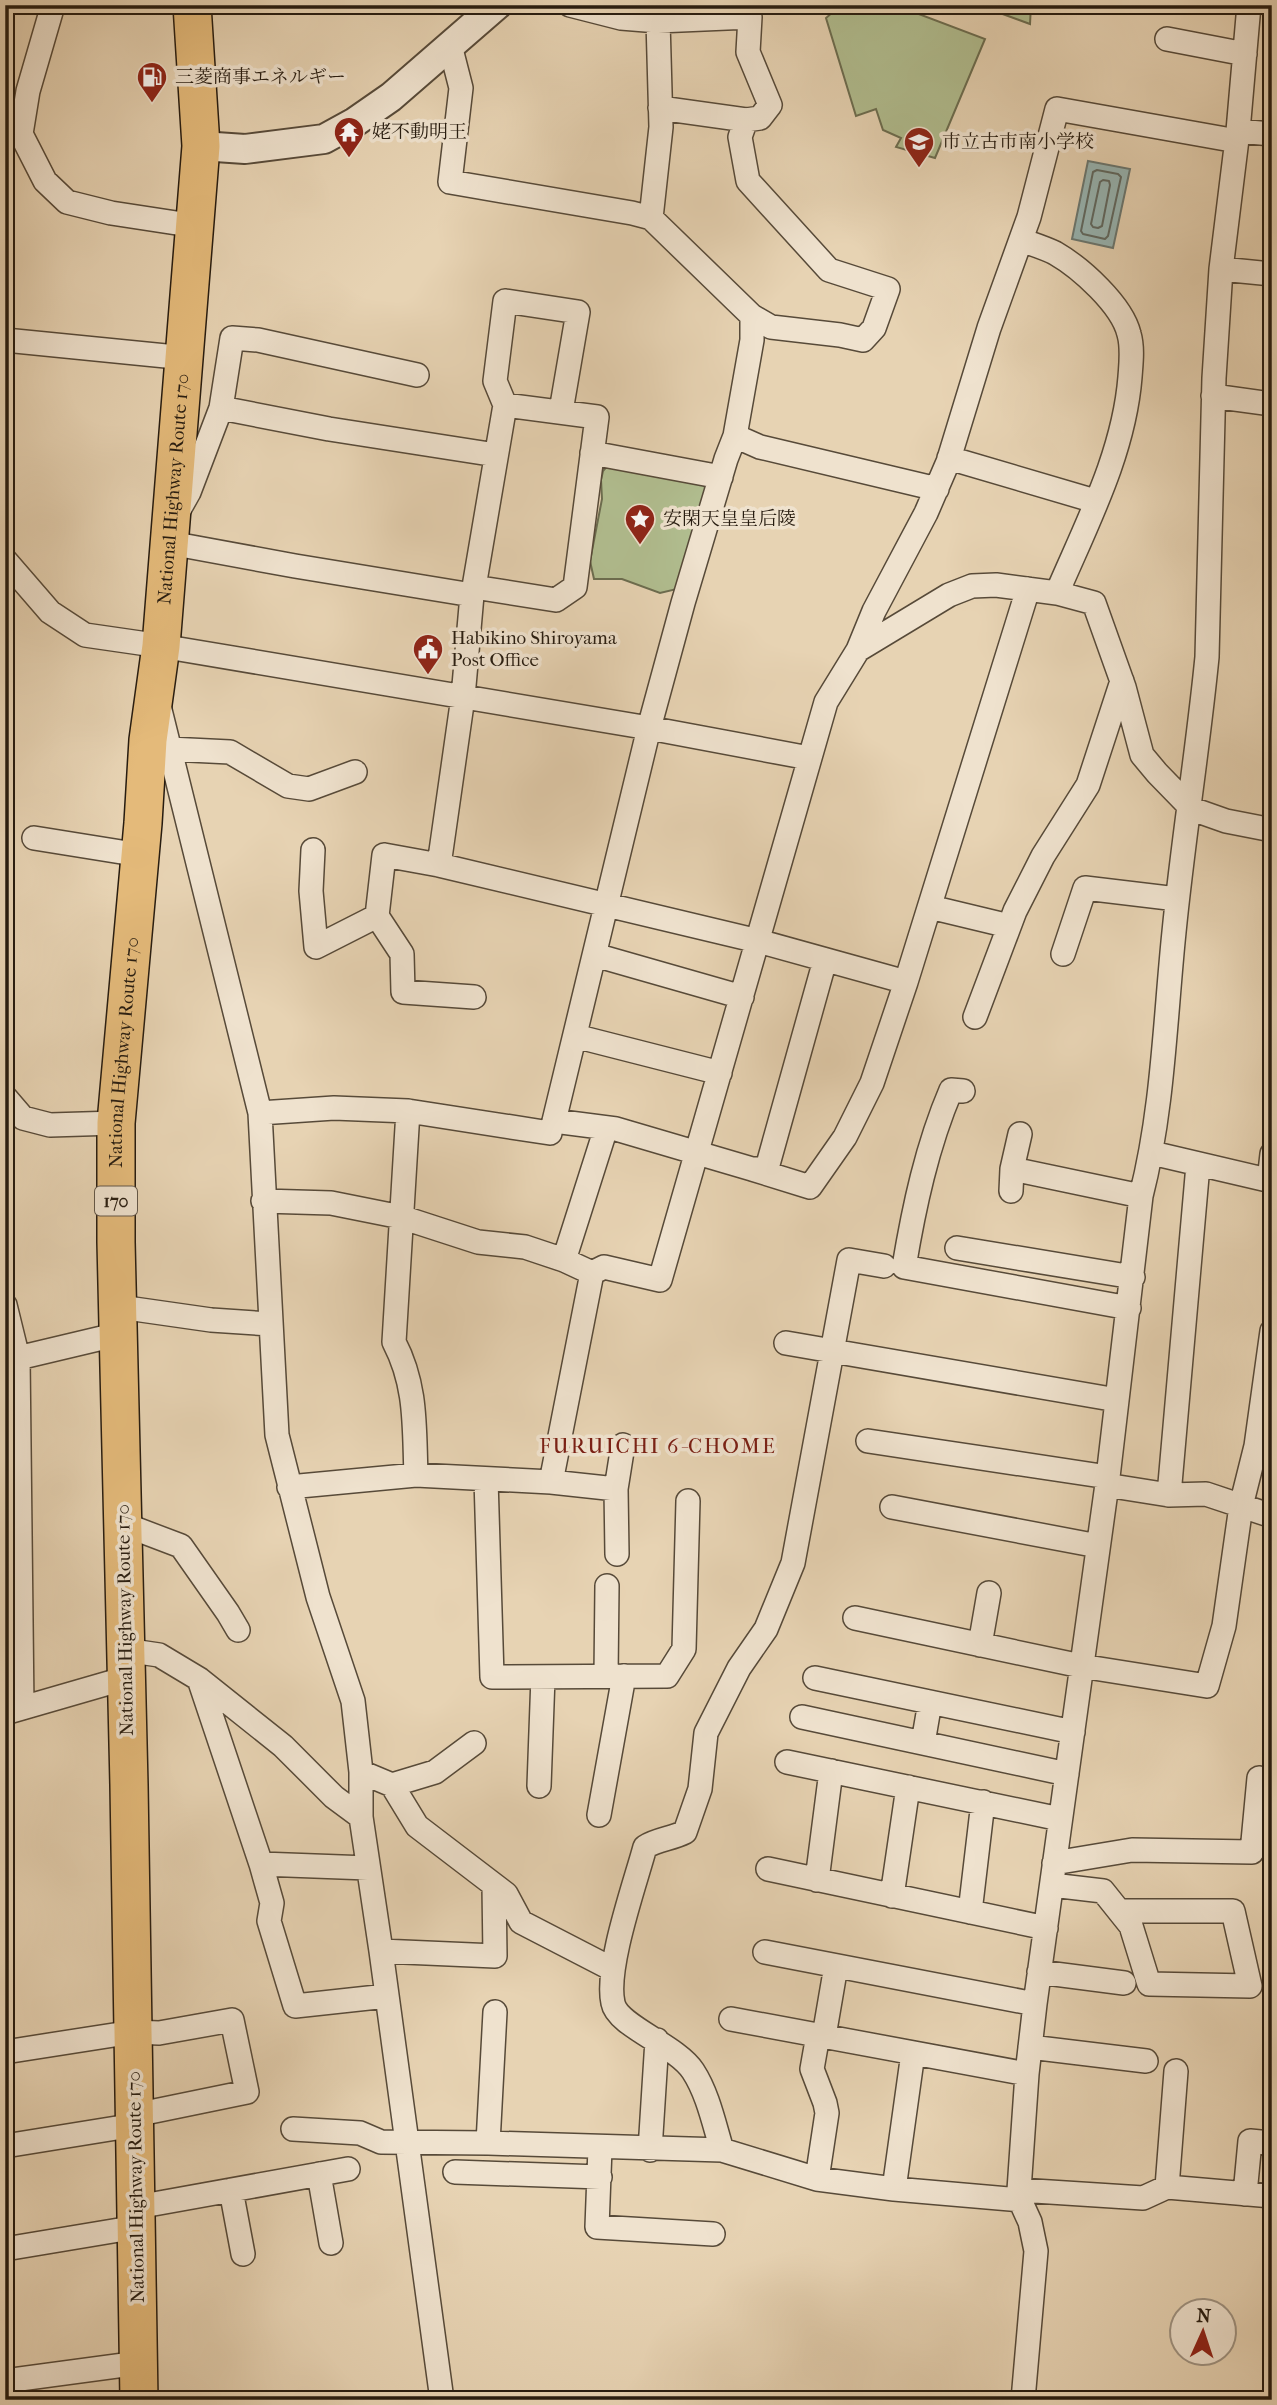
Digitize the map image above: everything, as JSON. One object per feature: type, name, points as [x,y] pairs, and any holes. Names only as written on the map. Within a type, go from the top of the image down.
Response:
[{"type":"highway","name":"National Highway Route 170","points":[[139,2400],[134,2032],[116,1242],[116,1123],[140,855],[159,744],[155,690],[171,533],[196,226],[201,146],[192,5]]},
{"type":"street","points":[[53,5],[28,90],[21,134],[45,181],[67,202],[111,214],[196,226]]},
{"type":"street","points":[[201,146],[245,149],[324,139],[391,97],[497,5]]},
{"type":"street","points":[[570,5],[621,18],[658,21],[750,17],[748,52],[770,105],[760,118],[746,120],[660,108]]},
{"type":"street","points":[[1023,2400],[1036,2251],[1030,2222],[1019,2195],[1027,2074],[1107,1481],[1141,1196],[1152,1153],[1177,899],[1207,657],[1213,396],[1221,268],[1238,136],[1249,5]]},
{"type":"street","points":[[651,218],[661,127],[658,21]]},
{"type":"street","points":[[1167,39],[1245,54]]},
{"type":"street","points":[[450,45],[461,88],[450,182],[651,218],[752,316],[771,327],[840,335],[863,341],[874,328],[888,289],[829,270],[748,181],[740,136],[746,120]]},
{"type":"street","points":[[592,1273],[604,1267],[660,1280],[826,702],[858,650],[874,611],[926,513],[949,458],[989,328],[1029,217],[1057,109],[1238,136],[1272,134]]},
{"type":"street","points":[[1021,240],[1054,253],[1084,272],[1116,309],[1129,333],[1131,356],[1127,408],[1116,451],[1058,593]]},
{"type":"street","points":[[1221,268],[1272,274]]},
{"type":"street","points":[[439,865],[463,697],[473,591],[505,405],[495,381],[505,301],[578,312],[561,411]]},
{"type":"street","points":[[752,316],[752,340],[735,436],[649,728],[554,1121],[606,1128],[810,1187],[845,1137],[872,1083],[930,907],[1028,589]]},
{"type":"street","points":[[416,375],[258,340],[232,338],[221,408],[171,533],[295,566],[556,600],[575,587],[597,417],[505,405]]},
{"type":"street","points":[[5,340],[186,358]]},
{"type":"street","points":[[1213,396],[1272,404]]},
{"type":"street","points":[[221,408],[329,429],[496,455]]},
{"type":"street","points":[[735,436],[760,447],[936,489]]},
{"type":"street","points":[[592,453],[721,477]]},
{"type":"street","points":[[949,458],[1096,501]]},
{"type":"street","points":[[5,560],[50,612],[85,635],[649,728],[809,758]]},
{"type":"street","points":[[858,650],[949,595],[972,586],[996,585],[1058,593],[1094,603],[1122,681],[1142,755],[1192,809],[1226,821],[1272,830]]},
{"type":"street","points":[[975,1017],[1009,926],[1043,856],[1087,785],[1122,681]]},
{"type":"street","points":[[355,772],[309,789],[288,786],[230,752],[159,744],[260,1112],[277,1435],[318,1597],[353,1701],[361,1772],[361,1817],[442,2400]]},
{"type":"street","points":[[34,838],[140,855]]},
{"type":"street","points":[[313,850],[311,891],[316,947],[377,916]]},
{"type":"street","points":[[474,997],[403,992],[402,954],[377,916],[384,855],[439,865],[606,907],[758,941],[906,982]]},
{"type":"street","points":[[1063,954],[1085,888],[1177,899]]},
{"type":"street","points":[[930,907],[1009,926]]},
{"type":"street","points":[[595,955],[742,997]]},
{"type":"street","points":[[752,1169],[767,1168],[825,960]]},
{"type":"street","points":[[575,1036],[720,1073]]},
{"type":"street","points":[[963,1091],[951,1090],[935,1127],[904,1267],[1129,1308]]},
{"type":"street","points":[[5,1097],[23,1118],[50,1125],[116,1123]]},
{"type":"street","points":[[260,1112],[334,1108],[408,1111],[550,1133]]},
{"type":"street","points":[[408,1111],[394,1342],[406,1365],[413,1398],[416,1475]]},
{"type":"street","points":[[564,1260],[606,1128]]},
{"type":"street","points":[[1020,1134],[1012,1180],[1141,1196]]},
{"type":"street","points":[[1152,1153],[1270,1181],[1272,1154]]},
{"type":"street","points":[[1169,1495],[1198,1165]]},
{"type":"street","points":[[263,1201],[331,1203],[401,1217],[478,1242],[525,1247],[592,1273]]},
{"type":"street","points":[[957,1248],[1133,1277]]},
{"type":"street","points":[[722,2150],[706,2097],[692,2070],[680,2056],[619,2015],[613,2004],[612,1969],[645,1847],[656,1841],[675,1838],[685,1832],[699,1789],[706,1733],[739,1668],[766,1629],[793,1563],[849,1260],[884,1266]]},
{"type":"street","points":[[551,1482],[592,1273]]},
{"type":"street","points":[[5,1305],[12,1354],[14,1711],[126,1664],[159,1655],[199,1679],[283,1746],[334,1797],[361,1817]]},
{"type":"street","points":[[12,1354],[119,1322],[134,1309],[211,1320],[270,1324]]},
{"type":"street","points":[[855,1618],[1082,1666],[1207,1686],[1224,1626],[1241,1506],[1256,1446],[1272,1331]]},
{"type":"street","points":[[786,1343],[1117,1400]]},
{"type":"street","points":[[868,1441],[1107,1481],[1169,1495],[1206,1494],[1272,1516]]},
{"type":"street","points":[[617,1554],[616,1489],[624,1445]]},
{"type":"street","points":[[289,1487],[416,1475],[551,1482],[616,1489]]},
{"type":"street","points":[[486,1479],[492,1677],[667,1676],[684,1649],[688,1501]]},
{"type":"street","points":[[892,1507],[1098,1546]]},
{"type":"street","points":[[122,1524],[181,1546],[238,1630]]},
{"type":"street","points":[[599,1815],[615,1676],[607,1586]]},
{"type":"street","points":[[980,1645],[989,1593]]},
{"type":"street","points":[[539,1786],[543,1677]]},
{"type":"street","points":[[815,1678],[1073,1732]]},
{"type":"street","points":[[199,1679],[261,1864],[272,1903],[269,1921],[295,2006],[387,1996]]},
{"type":"street","points":[[923,1743],[930,1702]]},
{"type":"street","points":[[802,1717],[1067,1774]]},
{"type":"street","points":[[392,1785],[435,1772],[474,1743]]},
{"type":"street","points":[[787,1762],[1060,1819]]},
{"type":"street","points":[[817,1880],[831,1771]]},
{"type":"street","points":[[361,1772],[392,1785],[417,1826],[506,1894],[521,1922],[612,1969]]},
{"type":"street","points":[[1053,1874],[1132,1850],[1252,1852],[1259,1778]]},
{"type":"street","points":[[892,1896],[908,1787]]},
{"type":"street","points":[[970,1912],[983,1802]]},
{"type":"street","points":[[261,1864],[368,1868]]},
{"type":"street","points":[[768,1869],[1045,1928]]},
{"type":"street","points":[[1053,1874],[1103,1891],[1119,1911],[1131,1926],[1149,1984],[1250,1986],[1233,1911],[1119,1911]]},
{"type":"street","points":[[381,1951],[495,1956],[494,1886]]},
{"type":"street","points":[[765,1952],[1035,2004]]},
{"type":"street","points":[[817,2179],[827,2113],[811,2069],[836,1966]]},
{"type":"street","points":[[1040,1972],[1124,1983]]},
{"type":"street","points":[[488,2143],[495,2012]]},
{"type":"street","points":[[731,2020],[1027,2074]]},
{"type":"street","points":[[5,2052],[134,2032],[159,2033],[232,2021],[247,2092],[135,2120],[5,2146]]},
{"type":"street","points":[[650,2150],[657,2040]]},
{"type":"street","points":[[1030,2047],[1146,2061]]},
{"type":"street","points":[[894,2189],[914,2053]]},
{"type":"street","points":[[1167,2187],[1176,2071]]},
{"type":"street","points":[[293,2129],[360,2133],[381,2142],[722,2150],[817,2179],[894,2189],[1143,2198],[1167,2187],[1272,2196]]},
{"type":"street","points":[[1245,2194],[1250,2141],[1272,2143]]},
{"type":"street","points":[[600,2148],[597,2227],[713,2234]]},
{"type":"street","points":[[5,2249],[137,2217],[231,2190],[348,2169]]},
{"type":"street","points":[[455,2172],[600,2177]]},
{"type":"street","points":[[319,2174],[331,2243]]},
{"type":"street","points":[[231,2190],[243,2254]]},
{"type":"street","points":[[5,2381],[139,2363]]},
{"type":"green space","points":[[841,5],[895,5],[985,39],[935,158],[896,147],[901,138],[883,130],[876,109],[856,116],[826,18]]},
{"type":"green space","points":[[978,5],[1031,5],[1030,24]]},
{"type":"green space","points":[[608,465],[702,479],[706,491],[677,589],[660,593],[622,579],[594,579],[590,561],[602,499],[601,480]]},
{"type":"water","points":[[1088,161],[1130,169],[1113,248],[1072,239]]},
{"type":"place","name":"三菱商事エネルギー","points":[[152,104]]},
{"type":"place","name":"姥不動明王","points":[[349,159]]},
{"type":"place","name":"市立古市南小学校","points":[[919,169]]},
{"type":"place","name":"安閑天皇皇后陵","points":[[640,546]]},
{"type":"place","name":"Habikino Shiroyama Post Office","points":[[428,676]]},
{"type":"district","name":"FURUICHI 6-CHOME","points":[[658,1446]]}]
